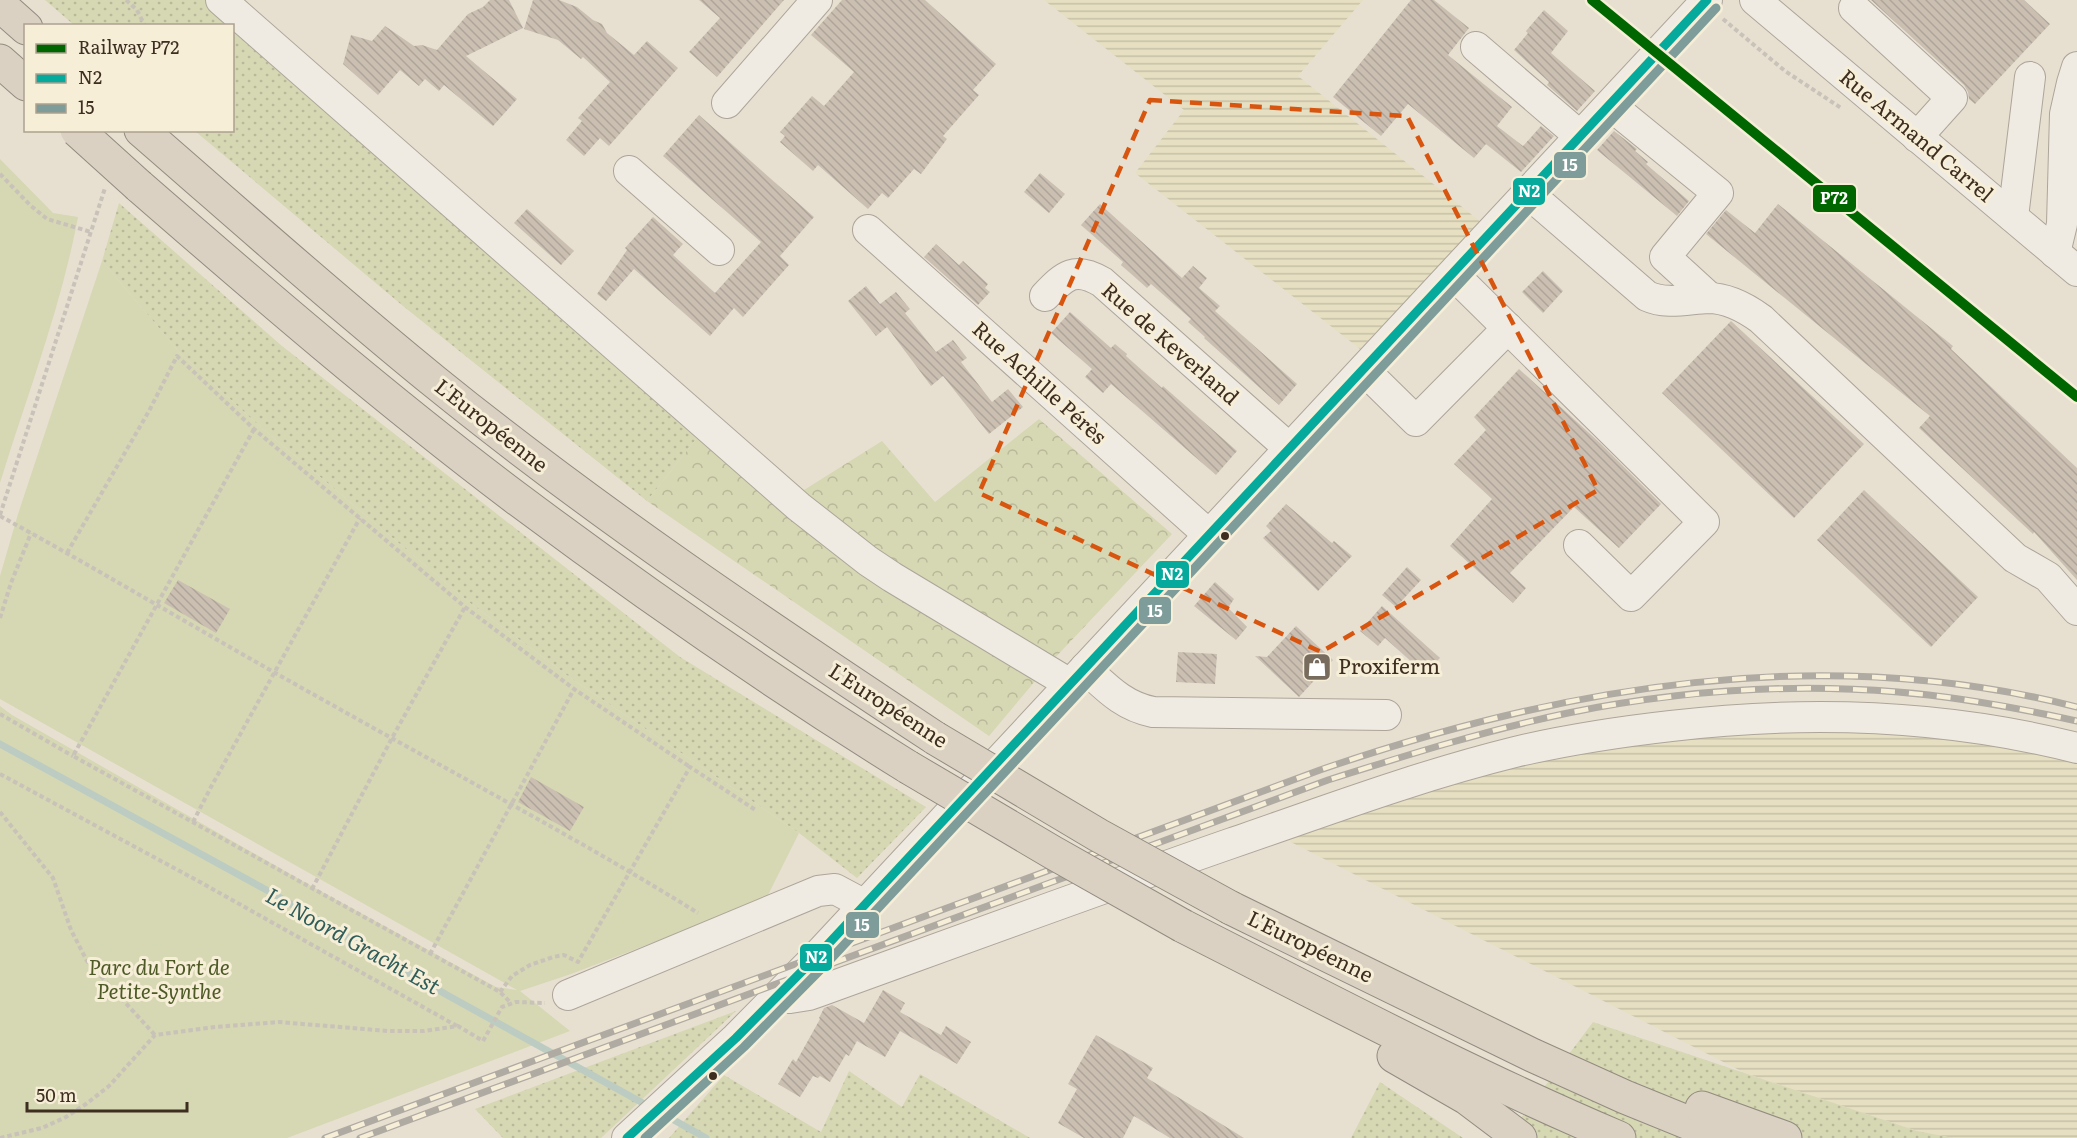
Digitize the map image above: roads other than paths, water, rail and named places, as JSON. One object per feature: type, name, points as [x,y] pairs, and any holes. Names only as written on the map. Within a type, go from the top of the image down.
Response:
[{"type":"highway","points":[[0,5],[24,26]]},
{"type":"highway","points":[[0,61],[24,82]]},
{"type":"highway","name":"L'Européenne","points":[[79,132],[320,342],[516,498],[702,633],[908,767],[1183,926],[1437,1054],[1619,1138]]},
{"type":"highway","name":"L'Européenne","points":[[152,140],[337,302],[532,458],[731,602],[935,738],[1098,835],[1231,908],[1483,1032],[1625,1097],[1726,1138]]},
{"type":"highway","points":[[1183,926],[1319,1013],[1454,1090],[1520,1138]]},
{"type":"highway","points":[[1483,1032],[1587,1065],[1785,1138]]},
{"type":"street","points":[[221,0],[798,507],[892,577],[1134,708],[1153,712],[1386,715]]},
{"type":"street","points":[[727,103],[817,0]]},
{"type":"street","points":[[632,1134],[777,998],[1707,0]]},
{"type":"street","name":"Rue Armand Carrel","points":[[1755,0],[2066,262]]},
{"type":"street","points":[[1854,8],[1952,98],[1917,136]]},
{"type":"street","points":[[1476,47],[1581,137]]},
{"type":"street","points":[[2066,262],[2063,213],[2066,114],[2077,67]]},
{"type":"street","points":[[2013,217],[2030,77]]},
{"type":"street","points":[[1610,105],[1718,193],[1665,257],[1710,298]]},
{"type":"street","points":[[629,171],[719,250]]},
{"type":"street","points":[[1528,194],[1647,296],[1663,301],[1710,298],[1731,302],[1761,319],[2015,558],[2048,577],[2077,610]]},
{"type":"street","name":"Rue Achille Pérès","points":[[868,230],[1209,535]]},
{"type":"street","name":"Rue de Keverland","points":[[1045,296],[1063,279],[1072,274],[1088,274],[1102,282],[1290,449]]},
{"type":"street","points":[[1454,274],[1704,522],[1630,596],[1579,545]]},
{"type":"street","points":[[1364,370],[1416,421],[1508,328]]},
{"type":"street","points":[[777,998],[809,994],[1196,855],[1400,785],[1477,762],[1564,742],[1621,732],[1705,722],[1825,716],[1962,725],[2032,737],[2077,748]]},
{"type":"street","points":[[568,995],[828,888],[842,891],[865,905]]},
{"type":"waterway","name":"Le Noord Gracht Est","points":[[0,744],[272,893],[447,995],[650,1107]]},
{"type":"waterway","name":"Le Noord Gracht Est","points":[[665,1115],[706,1138]]},
{"type":"railway","points":[[325,1138],[1320,770],[1412,741],[1505,716],[1600,696],[1694,683],[1790,676],[1885,678],[1981,688],[2077,707]]},
{"type":"railway","points":[[360,1138],[1328,780],[1507,727],[1568,713],[1650,699],[1733,691],[1816,688],[1857,689],[1943,697],[2011,707],[2077,721]]},
{"type":"rail line","name":"P72","points":[[1592,0],[2077,397]]},
{"type":"place","name":"Proxiferm","points":[[1317,667]]},
{"type":"park label","name":"Parc du Fort de Petite-Synthe","points":[[159,980]]}]
